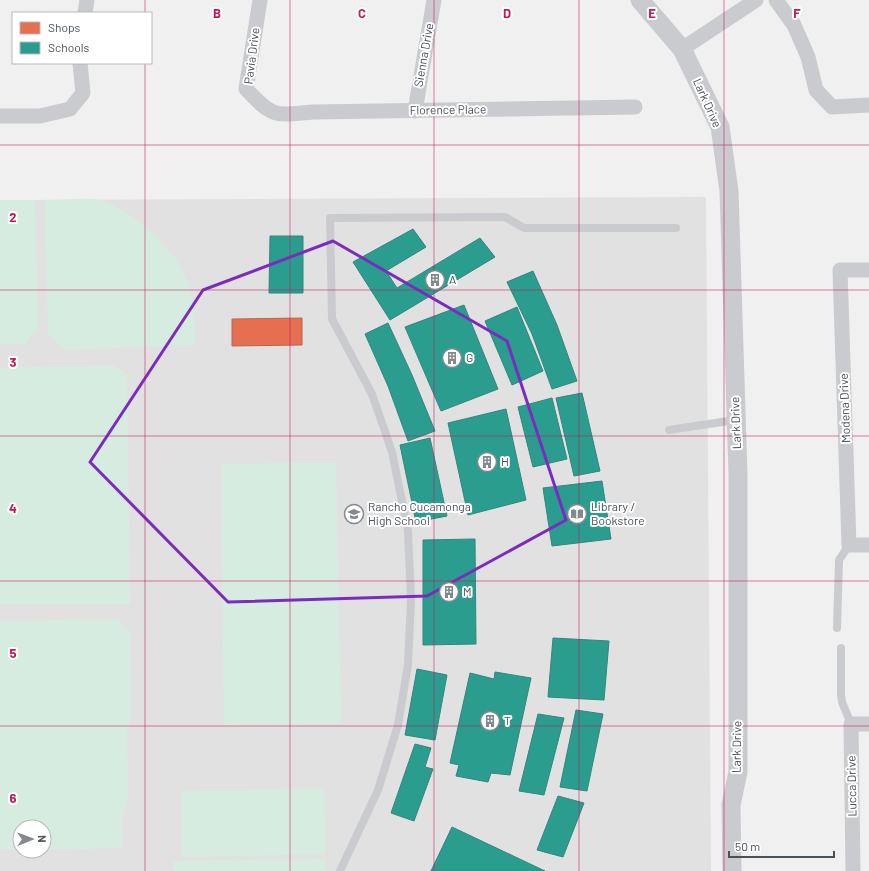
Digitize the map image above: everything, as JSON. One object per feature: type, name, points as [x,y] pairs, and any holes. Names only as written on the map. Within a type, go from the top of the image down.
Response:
[{"type":"street","points":[[85,12],[87,0]]},
{"type":"street","name":"Pavia Drive","points":[[260,0],[246,89],[263,107]]},
{"type":"street","name":"Sienna Drive","points":[[415,111],[434,0]]},
{"type":"street","name":"Lark Drive","points":[[640,0],[682,49],[720,127],[729,191],[735,420],[738,474],[738,772],[731,805],[732,871]]},
{"type":"street","points":[[682,49],[756,0]]},
{"type":"street","points":[[776,0],[794,25],[808,57],[816,90],[832,107],[869,105]]},
{"type":"street","points":[[0,116],[40,116],[70,109],[83,93],[80,64]]},
{"type":"street","name":"Florence Place","points":[[263,107],[278,114],[313,112],[636,107]]},
{"type":"street","name":"Modena Drive","points":[[849,545],[840,270],[869,270]]},
{"type":"street","points":[[849,545],[869,545]]},
{"type":"street","points":[[851,724],[869,724]]},
{"type":"street","name":"Lucca Drive","points":[[851,724],[852,871]]},
{"type":"lane","points":[[340,871],[378,790],[398,725],[408,665],[411,599],[408,531],[392,452],[372,394],[332,319],[330,218],[505,217],[524,228],[676,228]]},
{"type":"lane","points":[[669,430],[735,420]]},
{"type":"lane","points":[[837,628],[839,560],[849,545]]},
{"type":"lane","points":[[841,648],[842,702],[851,724]]},
{"type":"highlighted area","points":[[333,241],[507,341],[566,520],[427,596],[228,602],[90,462],[203,290]]},
{"type":"shaded area","name":"Rancho Cucamonga High School","points":[[706,197],[711,871],[0,871],[0,200]]},
{"type":"green space","points":[[0,200],[35,200],[38,329],[24,344],[0,344]]},
{"type":"green space","points":[[45,200],[100,200],[125,212],[137,220],[161,241],[179,264],[191,292],[195,345],[64,350],[48,334]]},
{"type":"green space","points":[[112,365],[127,374],[130,604],[0,604],[0,368]]},
{"type":"green space","points":[[336,462],[341,724],[224,725],[221,464]]},
{"type":"green space","points":[[118,619],[130,631],[131,712],[127,733],[128,796],[122,822],[122,848],[52,850],[52,819],[12,819],[12,850],[0,850],[0,621]]},
{"type":"green space","points":[[324,788],[325,854],[182,857],[182,791]]},
{"type":"green space","points":[[325,859],[326,871],[173,871],[173,861]]},
{"type":"building: Shops","points":[[302,318],[302,345],[232,346],[232,319]]},
{"type":"building: Schools","name":"A","points":[[413,229],[426,247],[386,271],[397,288],[480,238],[495,257],[390,320],[353,262]]},
{"type":"building: Schools","points":[[270,236],[303,236],[303,293],[269,293]]},
{"type":"building: Schools","points":[[533,271],[557,325],[577,381],[552,389],[532,334],[507,282]]},
{"type":"building: Schools","name":"G","points":[[464,305],[498,389],[441,411],[405,327]]},
{"type":"building: Schools","points":[[517,307],[543,371],[512,385],[485,321]]},
{"type":"building: Schools","points":[[388,323],[412,375],[435,431],[408,441],[388,386],[365,334]]},
{"type":"building: Schools","points":[[582,393],[600,471],[574,476],[556,398]]},
{"type":"building: Schools","points":[[552,398],[567,459],[533,467],[518,407]]},
{"type":"building: Schools","name":"H","points":[[506,409],[526,500],[468,515],[448,423]]},
{"type":"building: Schools","points":[[430,438],[447,516],[416,522],[400,445]]},
{"type":"building: Schools","name":"Library / Bookstore","points":[[602,481],[611,539],[552,546],[543,488]]},
{"type":"building: Schools","name":"M","points":[[475,539],[476,644],[423,645],[423,540]]},
{"type":"building: Schools","points":[[553,638],[609,641],[604,700],[548,697]]},
{"type":"building: Schools","points":[[417,669],[447,675],[435,740],[405,735]]},
{"type":"building: Schools","name":"T","points":[[495,672],[531,678],[510,775],[491,773],[488,782],[456,776],[459,765],[450,763],[470,673],[494,679]]},
{"type":"building: Schools","points":[[576,710],[603,714],[587,791],[560,787]]},
{"type":"building: Schools","points":[[538,714],[564,718],[544,795],[519,791]]},
{"type":"building: Schools","points":[[415,744],[431,748],[425,767],[433,769],[414,821],[391,813]]},
{"type":"building: Schools","points":[[558,796],[584,803],[563,857],[537,850]]},
{"type":"building: Schools","points":[[452,827],[545,871],[431,871]]},
{"type":"place","name":"A","points":[[435,280]]},
{"type":"place","name":"G","points":[[452,358]]},
{"type":"place","name":"H","points":[[487,462]]},
{"type":"place","name":"Rancho Cucamonga High School","points":[[354,514]]},
{"type":"place","name":"Library / Bookstore","points":[[577,514]]},
{"type":"place","name":"M","points":[[449,592]]},
{"type":"place","name":"T","points":[[490,721]]}]
